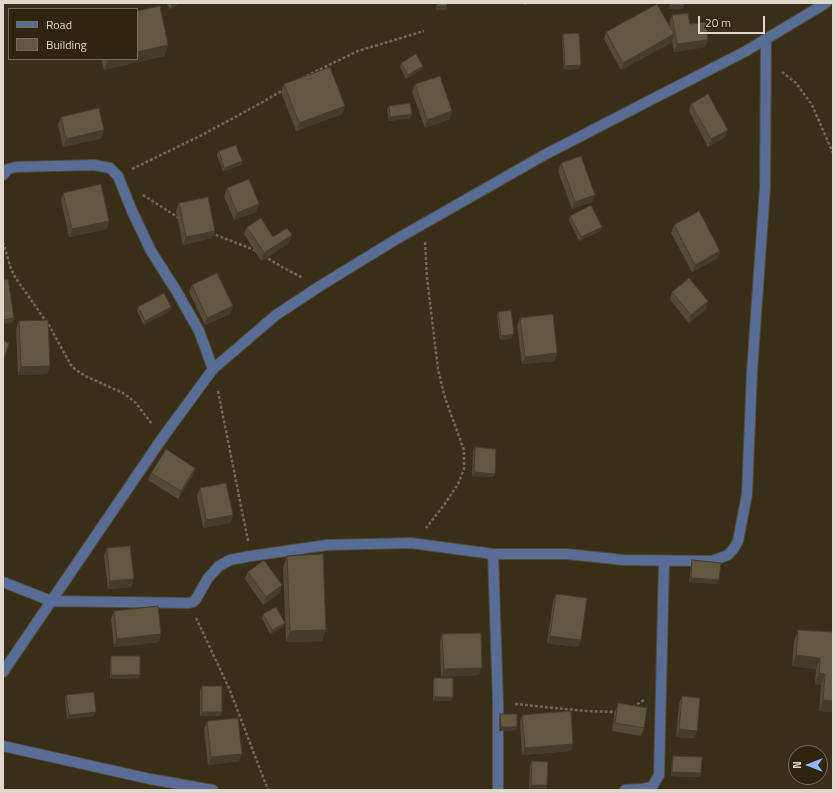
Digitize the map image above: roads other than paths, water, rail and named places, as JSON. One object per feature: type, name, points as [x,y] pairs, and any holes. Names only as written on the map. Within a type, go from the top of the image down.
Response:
[{"type":"street","points":[[3,672],[163,437],[214,369],[276,315],[320,286],[424,223],[546,154],[746,51],[826,3]]},
{"type":"street","points":[[3,582],[51,601],[188,603],[196,600],[208,578],[219,566],[230,560],[327,545],[411,543],[493,554],[567,554],[624,560],[712,560],[728,555],[738,541],[747,494],[752,371],[765,188],[766,39]]},
{"type":"street","points":[[3,175],[8,169],[16,167],[94,166],[110,168],[118,176],[132,211],[152,251],[199,331],[214,369]]},
{"type":"street","points":[[493,554],[498,703],[498,790]]},
{"type":"street","points":[[625,790],[652,787],[659,775],[664,560]]},
{"type":"street","points":[[3,746],[150,779],[213,790]]}]
